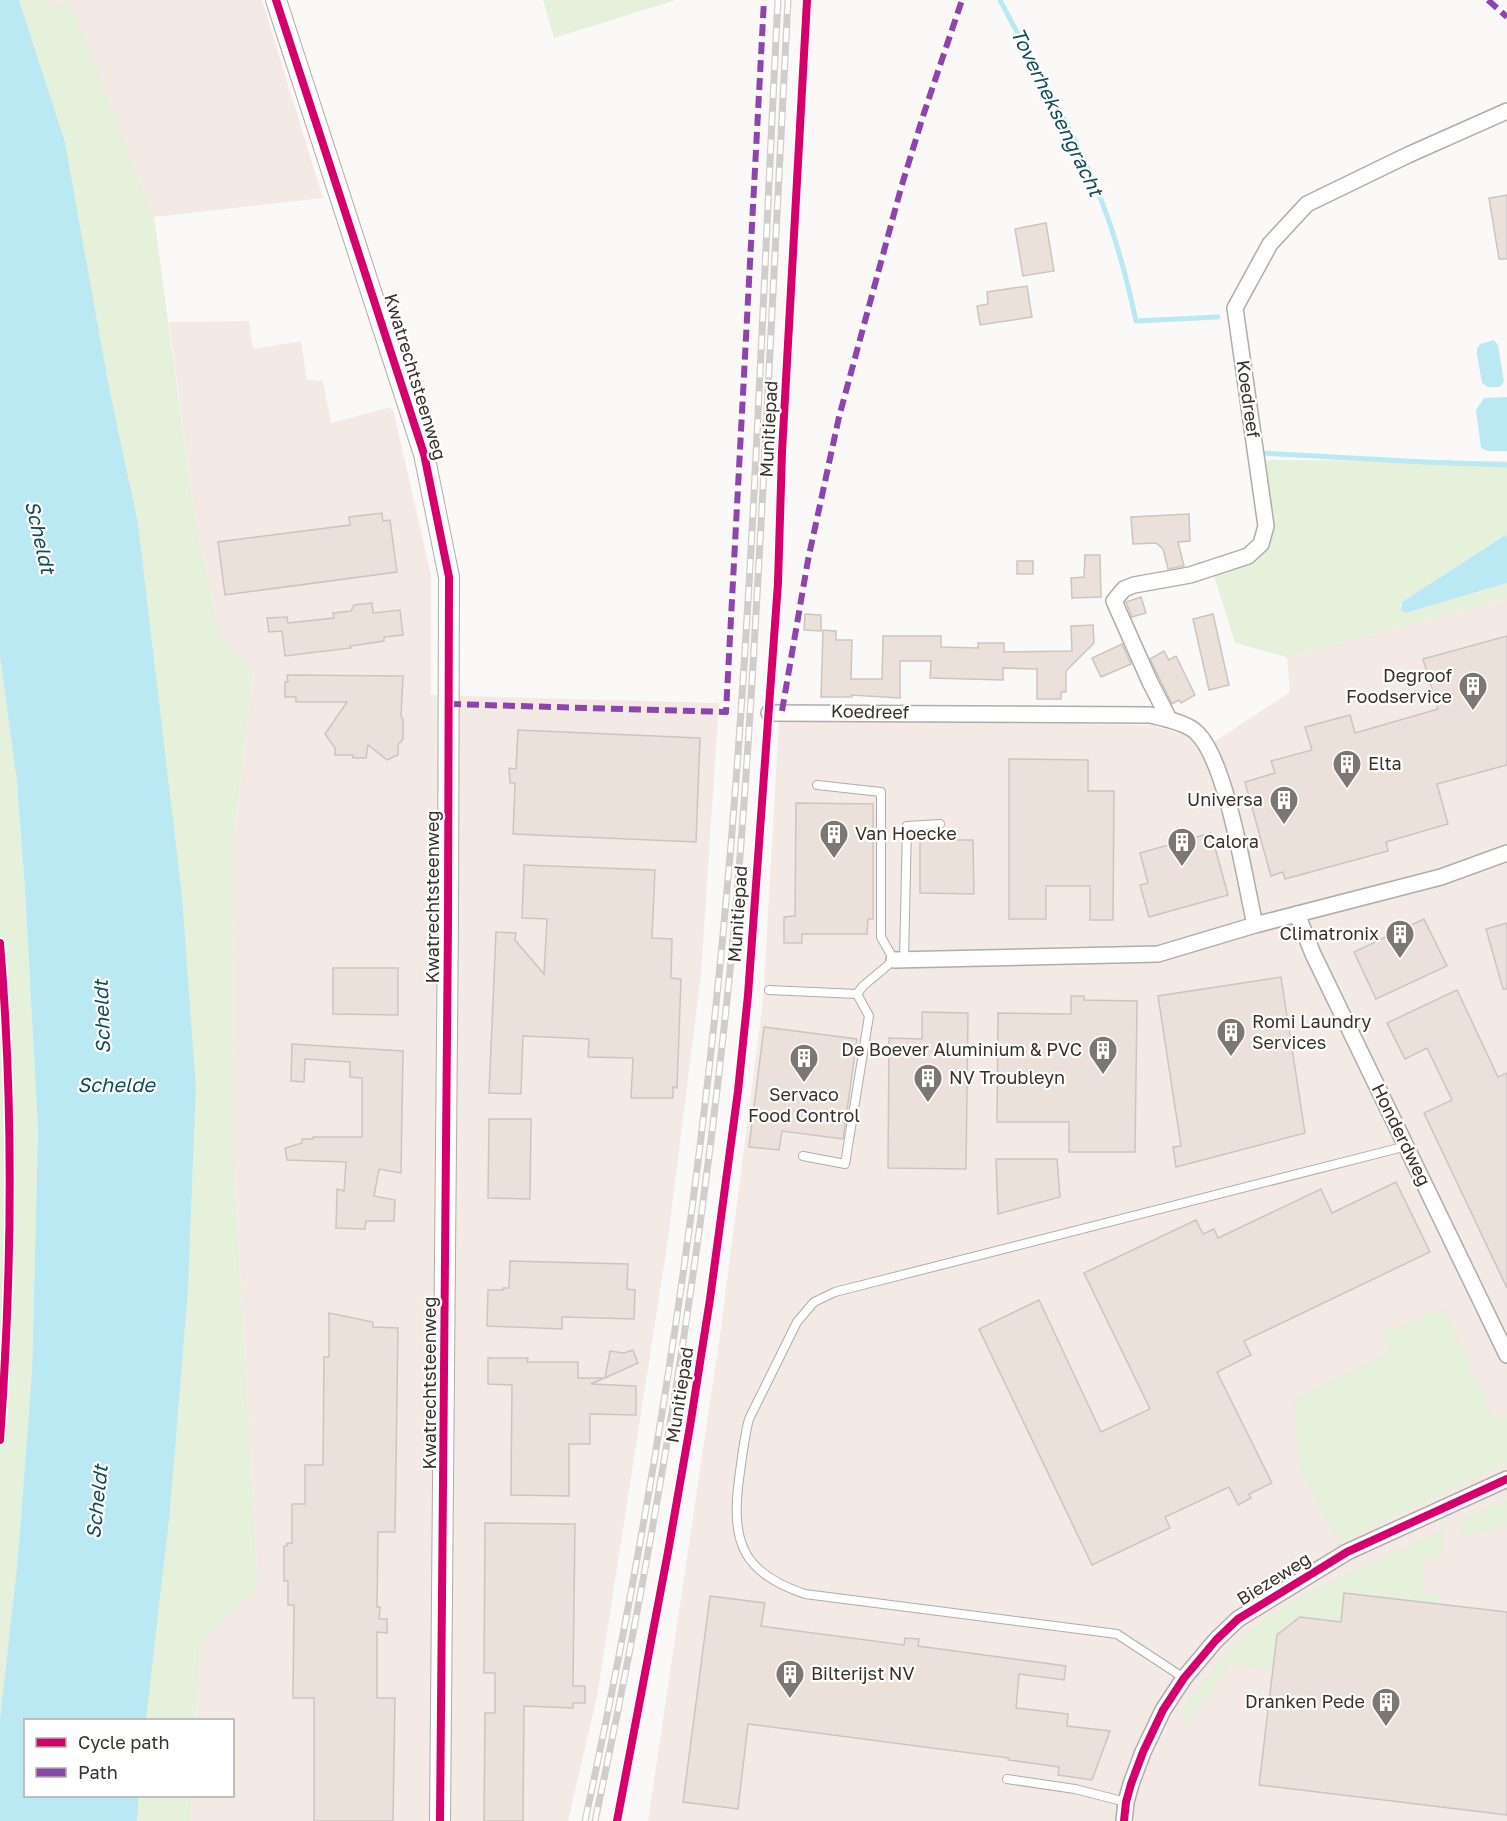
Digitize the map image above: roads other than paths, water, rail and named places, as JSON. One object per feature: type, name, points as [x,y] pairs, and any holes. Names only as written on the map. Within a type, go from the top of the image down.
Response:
[{"type":"street","name":"Kwatrechtsteenweg","points":[[276,0],[424,454],[449,577],[448,968],[440,1821]]},
{"type":"street","name":"Koedreef","points":[[1169,719],[1114,601],[1124,589],[1134,585],[1190,575],[1248,556],[1261,544],[1266,526],[1235,308],[1270,244],[1308,204],[1408,155],[1507,111]]},
{"type":"street","name":"Koedreef","points":[[769,713],[1150,715],[1169,719]]},
{"type":"street","points":[[1169,719],[1196,731],[1208,747],[1217,765],[1235,832],[1255,925]]},
{"type":"street","points":[[899,960],[1158,954],[1255,925],[1441,877],[1507,853]]},
{"type":"street","name":"Honderdweg","points":[[1297,914],[1313,954],[1507,1355]]},
{"type":"street","name":"Biezeweg","points":[[1124,1821],[1126,1802],[1143,1752],[1163,1710],[1184,1678],[1216,1640],[1238,1619],[1347,1552],[1507,1479]]},
{"type":"lane","points":[[817,785],[881,792],[881,937],[899,960]]},
{"type":"lane","points":[[899,960],[907,826],[940,824]]},
{"type":"lane","points":[[857,994],[862,986],[899,960]]},
{"type":"lane","points":[[769,990],[857,994]]},
{"type":"lane","points":[[803,1155],[845,1164],[870,1016],[857,994]]},
{"type":"lane","points":[[1184,1678],[1117,1634],[805,1594],[783,1586],[764,1575],[747,1554],[737,1533],[735,1510],[749,1419],[797,1322],[814,1302],[835,1292],[1407,1146]]},
{"type":"lane","points":[[1007,1779],[1075,1789],[1126,1802]]},
{"type":"water","name":"Schelde","points":[[0,0],[19,0],[65,142],[109,387],[138,523],[182,895],[196,1088],[188,1290],[170,1512],[146,1719],[24,1719],[24,1797],[139,1797],[137,1821],[0,1821],[0,1719],[18,1557],[32,1371],[38,1130],[17,783],[0,656]]},
{"type":"water","points":[[1494,340],[1498,345],[1504,382],[1500,387],[1488,387],[1482,383],[1477,349],[1480,344]]},
{"type":"water","points":[[1507,397],[1507,451],[1488,451],[1481,448],[1476,410],[1484,398]]},
{"type":"water","points":[[1505,535],[1507,538],[1507,583],[1406,613],[1401,610],[1402,602]]},
{"type":"waterway","name":"Toverheksengracht","points":[[1000,0],[1065,122],[1106,212],[1125,274],[1136,321],[1218,317]]},
{"type":"waterway","name":"Toverheksengracht","points":[[1261,453],[1507,465]]},
{"type":"railway","points":[[585,1821],[610,1702],[654,1461],[690,1220],[719,977],[746,642],[778,0]]},
{"type":"railway","points":[[595,1821],[639,1600],[678,1377],[723,1041],[739,874],[750,708],[788,0]]},
{"type":"place","name":"Degroof Foodservice","points":[[1473,712]]},
{"type":"place","name":"Elta","points":[[1347,790]]},
{"type":"place","name":"Universa","points":[[1284,826]]},
{"type":"place","name":"Van Hoecke","points":[[834,860]]},
{"type":"place","name":"Calora","points":[[1182,868]]},
{"type":"place","name":"Climatronix","points":[[1400,960]]},
{"type":"place","name":"Romi Laundry Services","points":[[1231,1058]]},
{"type":"place","name":"De Boever Aluminium & PVC","points":[[1103,1076]]},
{"type":"place","name":"Servaco Food Control","points":[[804,1084]]},
{"type":"place","name":"NV Troubleyn","points":[[928,1104]]},
{"type":"place","name":"Bilterijst NV","points":[[790,1700]]},
{"type":"place","name":"Dranken Pede","points":[[1386,1728]]},
{"type":"water label","name":"Scheldt","points":[[40,537]]},
{"type":"water label","name":"Scheldt","points":[[102,1017]]},
{"type":"water label","name":"Scheldt","points":[[97,1502]]}]
